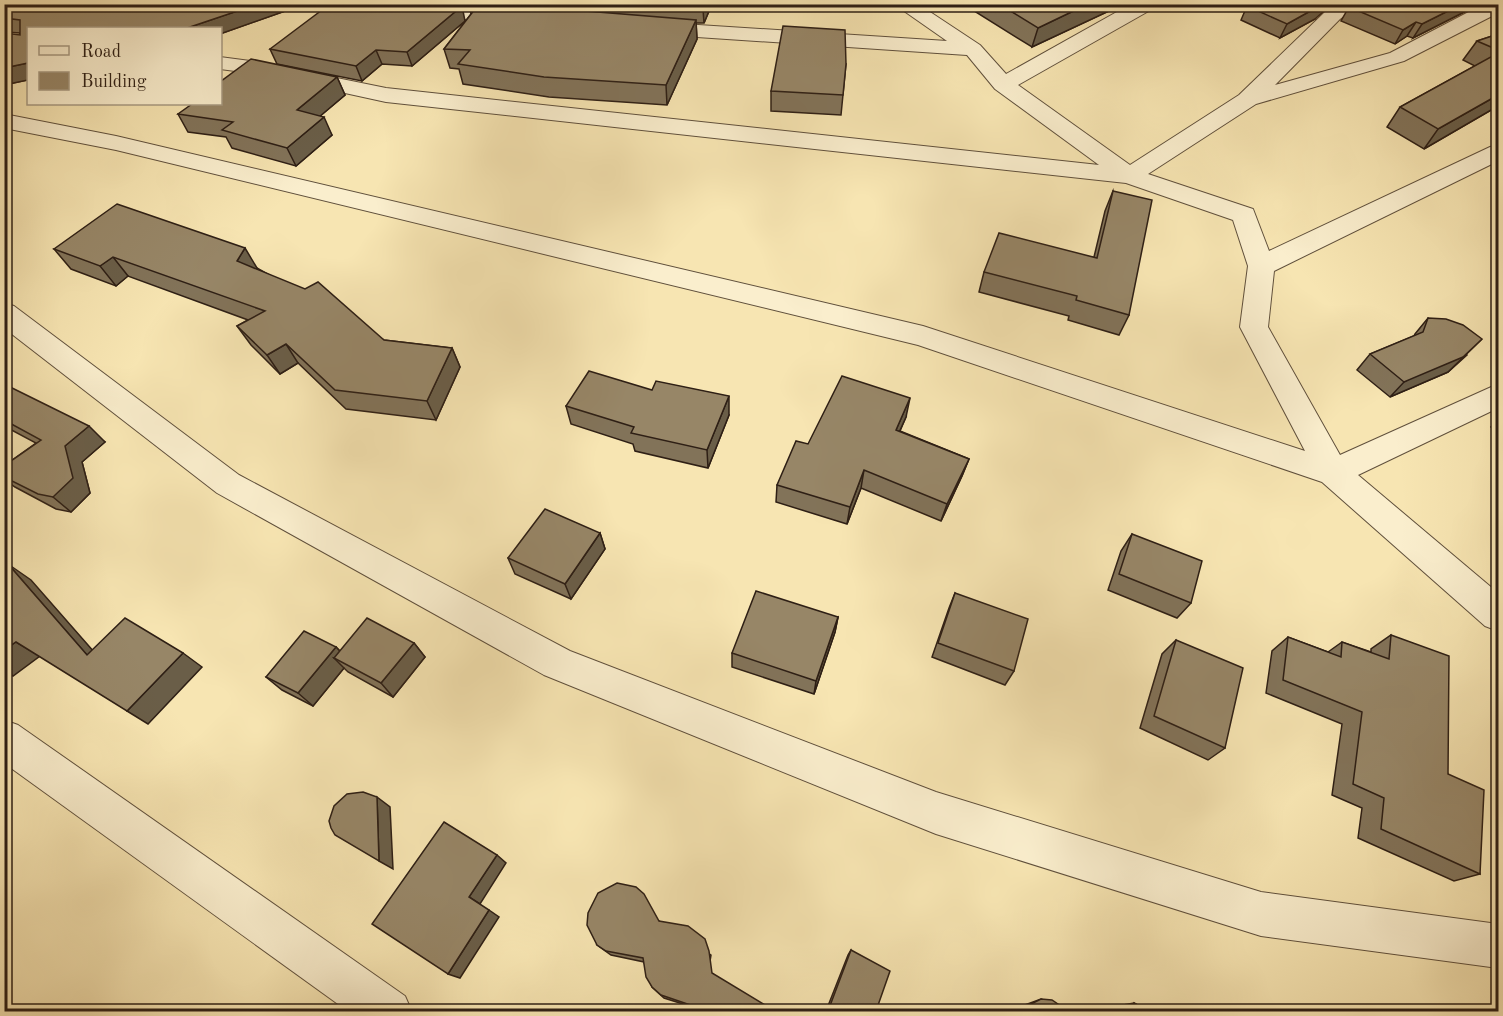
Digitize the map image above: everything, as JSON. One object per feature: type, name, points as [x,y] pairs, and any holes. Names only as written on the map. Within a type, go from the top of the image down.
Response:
[{"type":"street","points":[[378,4],[540,20]]},
{"type":"street","points":[[904,4],[973,49],[1003,84],[1129,176]]},
{"type":"street","points":[[1003,84],[1147,4]]},
{"type":"street","points":[[1129,176],[1247,99],[1333,15],[1350,4]]},
{"type":"street","points":[[1247,99],[1397,57],[1498,5]]},
{"type":"street","points":[[634,27],[973,49]]},
{"type":"street","points":[[222,63],[258,68],[386,95],[1129,176],[1244,215],[1261,266],[1254,327],[1333,473],[1498,615]]},
{"type":"street","points":[[4,121],[116,142],[923,336],[1333,473],[1498,395]]},
{"type":"street","points":[[1261,266],[1498,152]]},
{"type":"street","points":[[4,313],[228,484],[557,663],[936,813],[1261,914],[1498,946]]},
{"type":"street","points":[[4,739],[389,1011]]},
{"type":"building","points":[[4,4],[258,4],[190,27],[27,27],[27,63],[4,68],[4,33],[20,35],[20,20],[4,18]]},
{"type":"building","points":[[330,4],[462,6],[407,52],[376,50],[356,66],[270,49]]},
{"type":"building","points":[[471,4],[500,4],[696,20],[666,85],[544,77],[458,64],[470,50],[444,49],[475,9]]},
{"type":"building","points":[[631,4],[705,4],[703,9]]},
{"type":"building","points":[[999,4],[1088,4],[1038,28]]},
{"type":"building","points":[[1249,4],[1323,4],[1287,24],[1247,6]]},
{"type":"building","points":[[1352,4],[1462,4],[1422,24],[1416,22],[1403,30],[1349,7]]},
{"type":"building","points":[[783,26],[845,30],[846,64],[843,95],[771,91]]},
{"type":"building","points":[[1498,34],[1498,50],[1477,41]]},
{"type":"building","points":[[1498,53],[1498,95],[1438,129],[1400,107]]},
{"type":"building","points":[[251,59],[337,77],[297,110],[324,117],[287,148],[222,130],[233,122],[178,114],[191,105],[222,105],[222,81]]},
{"type":"building","points":[[1113,191],[1152,200],[1129,315],[1076,300],[1077,296],[984,272],[999,233],[1097,258]]},
{"type":"building","points":[[117,204],[245,248],[237,261],[305,289],[318,282],[384,340],[452,348],[427,401],[335,390],[286,344],[267,355],[237,326],[265,311],[113,257],[100,266],[54,249]]},
{"type":"building","points":[[1428,318],[1446,319],[1463,325],[1482,339],[1463,357],[1404,382],[1370,354],[1423,332]]},
{"type":"building","points":[[589,371],[652,390],[656,381],[729,396],[707,450],[631,433],[634,427],[566,406]]},
{"type":"building","points":[[842,376],[910,398],[896,430],[969,459],[947,504],[864,470],[850,507],[777,485],[796,441],[808,444]]},
{"type":"building","points":[[4,384],[89,426],[65,446],[73,478],[53,497],[38,494],[4,477],[4,466],[41,440],[4,420]]},
{"type":"building","points":[[545,509],[600,533],[565,584],[508,558]]},
{"type":"building","points":[[1132,534],[1202,561],[1191,603],[1119,574]]},
{"type":"building","points":[[8,564],[87,655],[125,618],[183,653],[127,711],[16,642],[4,650],[4,567]]},
{"type":"building","points":[[756,591],[838,617],[816,681],[732,653]]},
{"type":"building","points":[[955,593],[1028,619],[1014,671],[938,643]]},
{"type":"building","points":[[367,618],[414,643],[381,683],[334,658]]},
{"type":"building","points":[[304,631],[336,647],[298,693],[266,677]]},
{"type":"building","points":[[1391,635],[1449,656],[1448,774],[1484,790],[1480,874],[1381,829],[1384,798],[1353,784],[1362,712],[1283,680],[1288,637],[1341,657],[1342,642],[1389,659]]},
{"type":"building","points":[[1176,640],[1243,668],[1225,748],[1154,716]]},
{"type":"building","points":[[363,792],[377,797],[379,861],[335,835],[329,821],[334,806],[347,794]]},
{"type":"building","points":[[444,822],[497,855],[469,897],[489,910],[448,974],[372,924]]},
{"type":"building","points":[[617,883],[636,887],[644,894],[659,921],[688,926],[705,939],[712,973],[775,1011],[701,1011],[702,1009],[661,995],[652,987],[646,977],[643,958],[606,951],[597,945],[587,925],[588,913],[598,893]]},
{"type":"building","points":[[851,950],[890,971],[876,1011],[828,1011]]},
{"type":"building","points":[[1041,999],[1052,1000],[1068,1011],[1024,1011]]},
{"type":"building","points":[[1134,1003],[1148,1011],[1132,1011]]}]
